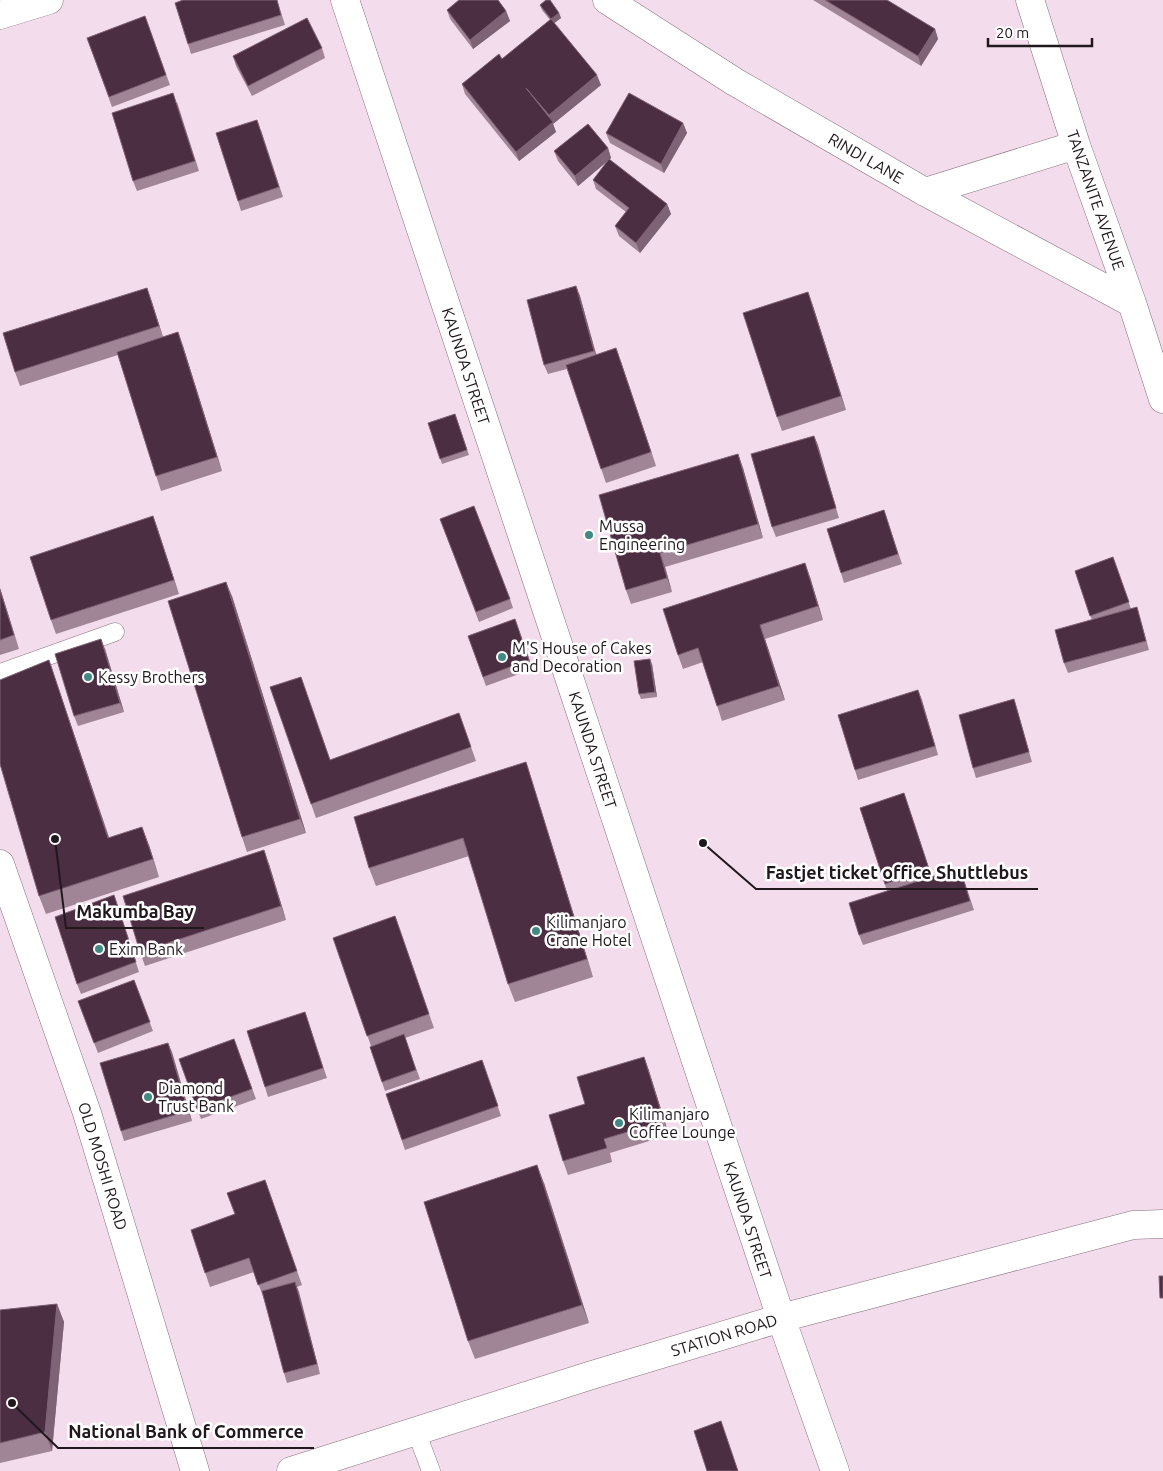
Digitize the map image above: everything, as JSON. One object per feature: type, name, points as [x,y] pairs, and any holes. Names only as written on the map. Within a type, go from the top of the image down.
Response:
[{"type":"street","points":[[0,15],[49,0]]},
{"type":"street","name":"KAUNDA STREET","points":[[346,0],[781,1318],[835,1471]]},
{"type":"street","name":"RINDI LANE","points":[[607,0],[735,82],[925,192],[1132,303]]},
{"type":"street","name":"TANZANITE AVENUE","points":[[1030,0],[1076,145],[1132,303],[1163,399]]},
{"type":"street","points":[[925,192],[1076,145]]},
{"type":"street","name":"OLD MOSHI ROAD","points":[[0,864],[87,1113],[195,1471]]},
{"type":"street","name":"STATION ROAD","points":[[291,1471],[592,1375],[781,1318],[1133,1225],[1163,1224]]},
{"type":"lane","points":[[0,674],[116,632]]},
{"type":"lane","points":[[416,1431],[431,1471]]},
{"type":"building","points":[[183,0],[277,0],[281,15],[188,44],[175,3]]},
{"type":"building","points":[[459,0],[498,0],[506,11],[470,40],[447,10]]},
{"type":"building","points":[[546,0],[550,0],[559,13],[551,19],[540,5]]},
{"type":"building","points":[[825,0],[887,0],[935,29],[918,56]]},
{"type":"building","points":[[145,16],[166,75],[109,97],[87,38]]},
{"type":"building","points":[[307,18],[322,48],[248,86],[233,56]]},
{"type":"building","points":[[551,19],[597,75],[549,115],[526,88],[553,122],[516,152],[462,84],[499,54],[502,59]]},
{"type":"building","points":[[173,93],[195,161],[133,181],[112,113]]},
{"type":"building","points":[[629,93],[683,123],[661,164],[606,133]]},
{"type":"building","points":[[257,120],[279,187],[238,201],[216,133]]},
{"type":"building","points":[[588,124],[608,148],[575,176],[554,151]]},
{"type":"building","points":[[609,159],[667,204],[636,243],[615,226],[629,208],[593,180]]},
{"type":"building","points":[[576,286],[594,351],[544,365],[527,300]]},
{"type":"building","points":[[147,288],[159,326],[15,372],[3,333]]},
{"type":"building","points":[[808,292],[841,396],[777,417],[743,313]]},
{"type":"building","points":[[178,332],[217,457],[156,476],[117,352]]},
{"type":"building","points":[[616,348],[651,452],[601,469],[566,365]]},
{"type":"building","points":[[455,414],[467,450],[440,459],[428,423]]},
{"type":"building","points":[[814,436],[836,508],[772,527],[751,454]]},
{"type":"building","points":[[738,454],[758,524],[660,553],[667,578],[626,590],[599,495]]},
{"type":"building","points":[[474,506],[510,599],[476,612],[440,519]]},
{"type":"building","points":[[884,510],[898,554],[841,573],[827,529]]},
{"type":"building","points":[[153,516],[174,580],[51,620],[30,557]]},
{"type":"building","points":[[1113,557],[1129,602],[1090,616],[1075,571]]},
{"type":"building","points":[[805,563],[818,606],[760,625],[779,686],[717,706],[698,648],[678,655],[663,609]]},
{"type":"building","points":[[226,582],[300,819],[242,837],[168,601]]},
{"type":"building","points":[[0,590],[14,635],[0,640]]},
{"type":"building","points":[[1137,607],[1146,641],[1064,663],[1055,630]]},
{"type":"building","name":"M'S House of Cakes and Decoration","points":[[515,619],[529,660],[483,677],[468,636]]},
{"type":"building","name":"Kessy Brothers","points":[[101,639],[120,703],[74,716],[55,654]]},
{"type":"building","points":[[650,659],[655,692],[639,694],[634,661]]},
{"type":"building","points":[[49,660],[108,838],[142,827],[153,859],[39,896],[0,764],[0,680]]},
{"type":"building","points":[[301,677],[330,760],[459,713],[471,747],[311,804],[270,687]]},
{"type":"building","points":[[918,690],[935,746],[855,770],[838,715]]},
{"type":"building","points":[[1014,699],[1029,752],[973,768],[959,715]]},
{"type":"building","name":"Kilimanjaro Crane Hotel","points":[[526,762],[587,959],[508,984],[463,838],[369,868],[354,817]]},
{"type":"building","points":[[904,793],[929,869],[885,884],[860,808]]},
{"type":"building","points":[[264,850],[281,906],[140,952],[123,896]]},
{"type":"building","points":[[960,868],[970,901],[859,935],[849,903]]},
{"type":"building","name":"Exim Bank","points":[[114,895],[136,962],[77,984],[55,917]]},
{"type":"building","points":[[395,916],[429,1014],[367,1036],[333,938]]},
{"type":"building","points":[[134,980],[150,1022],[94,1043],[78,1001]]},
{"type":"building","points":[[305,1012],[323,1068],[265,1087],[247,1031]]},
{"type":"building","points":[[404,1034],[416,1070],[382,1082],[370,1047]]},
{"type":"building","points":[[234,1039],[252,1089],[197,1109],[179,1059]]},
{"type":"building","name":"Diamond Trust Bank","points":[[168,1043],[188,1111],[121,1131],[100,1063]]},
{"type":"building","name":"Kilimanjaro Coffee Lounge","points":[[644,1057],[664,1121],[604,1139],[607,1148],[563,1161],[549,1115],[585,1104],[577,1077]]},
{"type":"building","points":[[482,1060],[498,1106],[402,1140],[386,1094]]},
{"type":"building","points":[[537,1165],[582,1305],[468,1341],[424,1202]]},
{"type":"building","points":[[265,1180],[297,1271],[258,1285],[249,1258],[205,1273],[191,1230],[235,1214],[227,1193]]},
{"type":"building","points":[[1159,1276],[1163,1276],[1163,1298],[1160,1298]]},
{"type":"building","points":[[295,1282],[317,1364],[284,1373],[262,1291]]},
{"type":"building","points":[[57,1304],[45,1432],[0,1443],[0,1310]]},
{"type":"building","points":[[721,1421],[738,1471],[707,1471],[694,1431]]},
{"type":"place","name":"Mussa Engineering","points":[[589,535]]},
{"type":"place","name":"M'S House of Cakes and Decoration","points":[[502,657]]},
{"type":"place","name":"Kessy Brothers","points":[[88,677]]},
{"type":"place","name":"Makumba Bay","points":[[55,839]]},
{"type":"place","name":"Fastjet ticket office Shuttlebus","points":[[703,843]]},
{"type":"place","name":"Kilimanjaro Crane Hotel","points":[[536,931]]},
{"type":"place","name":"Exim Bank","points":[[99,949]]},
{"type":"place","name":"Diamond Trust Bank","points":[[148,1097]]},
{"type":"place","name":"Kilimanjaro Coffee Lounge","points":[[619,1123]]},
{"type":"place","name":"National Bank of Commerce","points":[[12,1403]]}]
